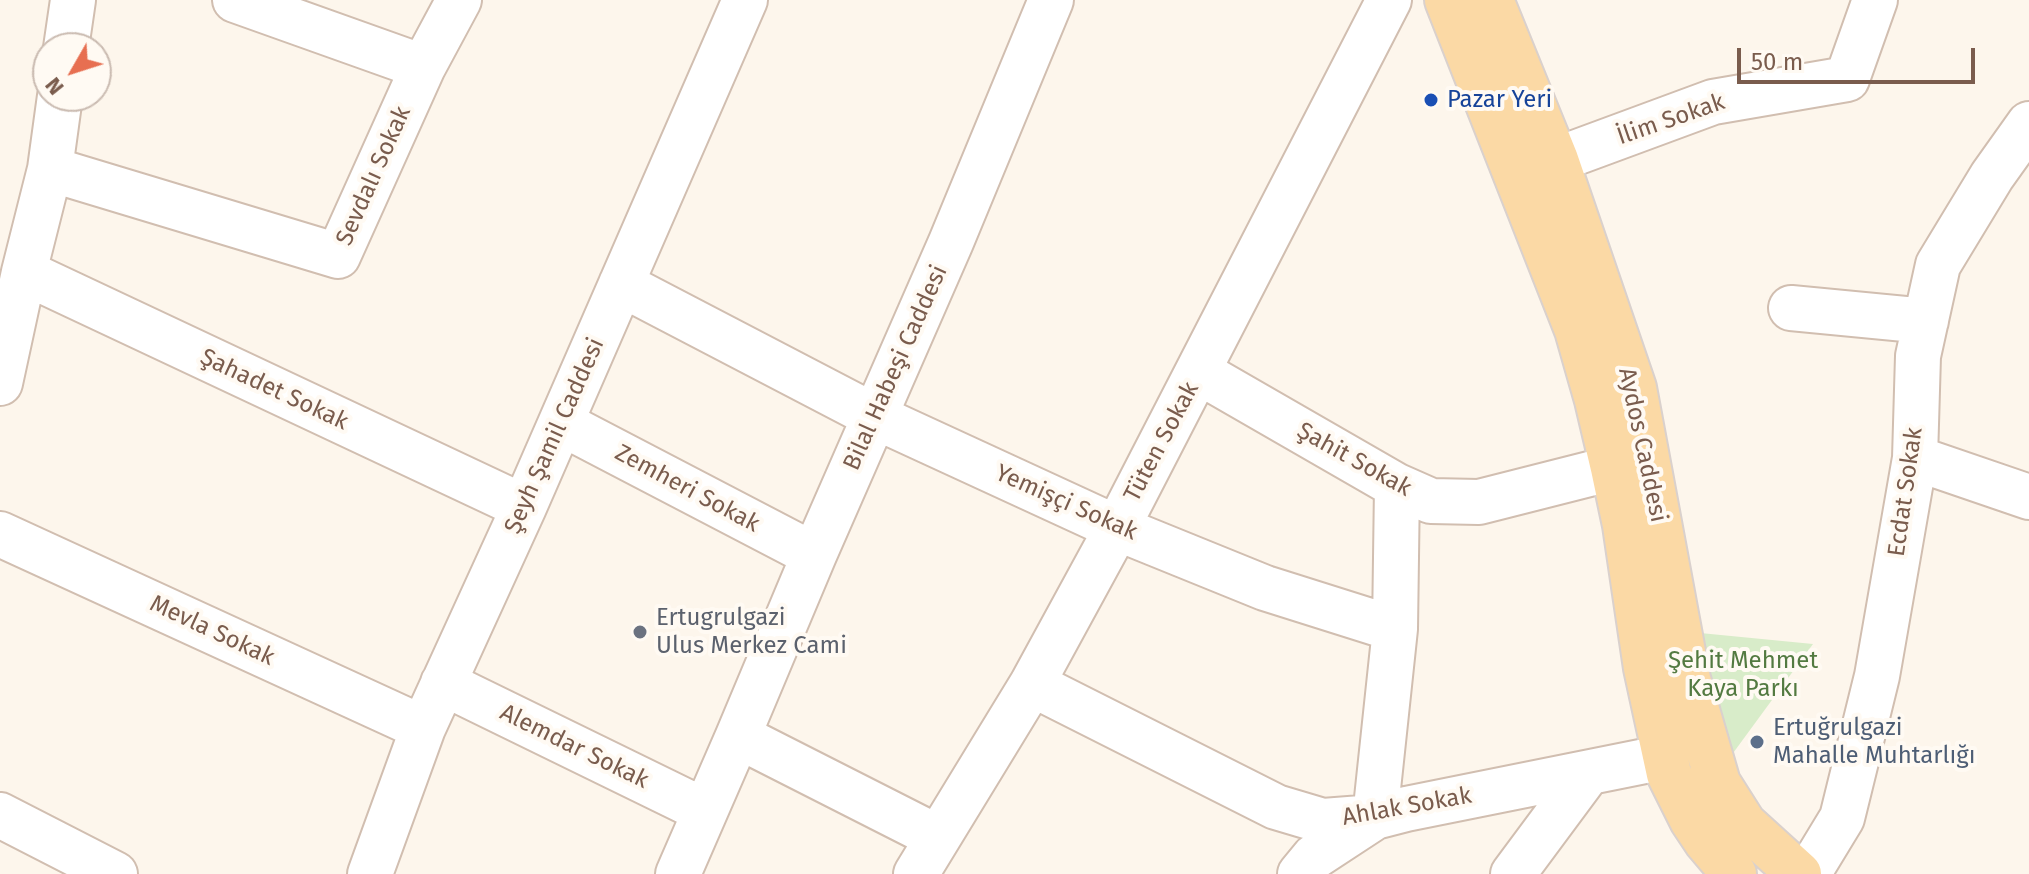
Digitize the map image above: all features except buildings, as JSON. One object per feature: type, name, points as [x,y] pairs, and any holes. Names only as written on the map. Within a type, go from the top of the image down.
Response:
[{"type":"main road","name":"Aydos Caddesi","points":[[1447,0],[1577,330],[1597,400],[1625,525],[1646,668],[1669,774],[1692,820],[1734,874]]},
{"type":"main road","name":"Aydos Caddesi","points":[[1491,0],[1556,160],[1634,388],[1688,679],[1718,783],[1744,824],[1799,874]]},
{"type":"street","points":[[68,32],[73,0]]},
{"type":"street","points":[[235,0],[423,67]]},
{"type":"street","name":"Sevdalı Sokak","points":[[50,169],[338,256],[423,67],[459,0]]},
{"type":"street","name":"Şeyh Şamil Caddesi","points":[[370,874],[423,728],[524,507],[745,0]]},
{"type":"street","name":"Bilal Habeşi Caddesi","points":[[678,874],[876,417],[1051,0]]},
{"type":"street","name":"Tüten Sokak","points":[[927,856],[1032,684],[1117,528],[1389,0]]},
{"type":"street","name":"İlim Sokak","points":[[1556,160],[1713,102],[1847,79],[1875,0]]},
{"type":"street","points":[[0,383],[50,169],[58,112]]},
{"type":"street","name":"Ecdat Sokak","points":[[1808,874],[1842,818],[1877,676],[1915,458],[1918,356],[1938,265],[1992,176],[2029,124]]},
{"type":"street","name":"Şahadet Sokak","points":[[24,272],[524,507]]},
{"type":"street","name":"Yemişçi Sokak","points":[[621,284],[876,417],[1117,528],[1265,588],[1395,629]]},
{"type":"street","points":[[1791,308],[1926,321]]},
{"type":"street","name":"Şahit Sokak","points":[[1199,372],[1397,486],[1431,501],[1479,502],[1613,468]]},
{"type":"street","name":"Zemheri Sokak","points":[[561,423],[814,555]]},
{"type":"street","points":[[1915,458],[2029,497]]},
{"type":"street","points":[[1300,874],[1314,857],[1375,817],[1395,629],[1397,486]]},
{"type":"street","name":"Mevla Sokak","points":[[0,534],[423,728]]},
{"type":"street","name":"Alemdar Sokak","points":[[443,683],[705,811]]},
{"type":"street","name":"Ahlak Sokak","points":[[1032,684],[1276,807],[1323,821],[1375,817],[1665,757]]},
{"type":"street","points":[[738,736],[927,856]]},
{"type":"street","points":[[1513,874],[1588,773]]},
{"type":"street","points":[[0,815],[115,874]]},
{"type":"green space","name":"Şehit Mehmet Kaya Parkı","points":[[1690,632],[1813,644],[1728,760]]},
{"type":"place","name":"Pazar Yeri","points":[[1431,100]]},
{"type":"place","name":"Ertugrulgazi Ulus Merkez Cami","points":[[640,632]]},
{"type":"place","name":"Ertuğrulgazi Mahalle Muhtarlığı","points":[[1757,742]]}]
